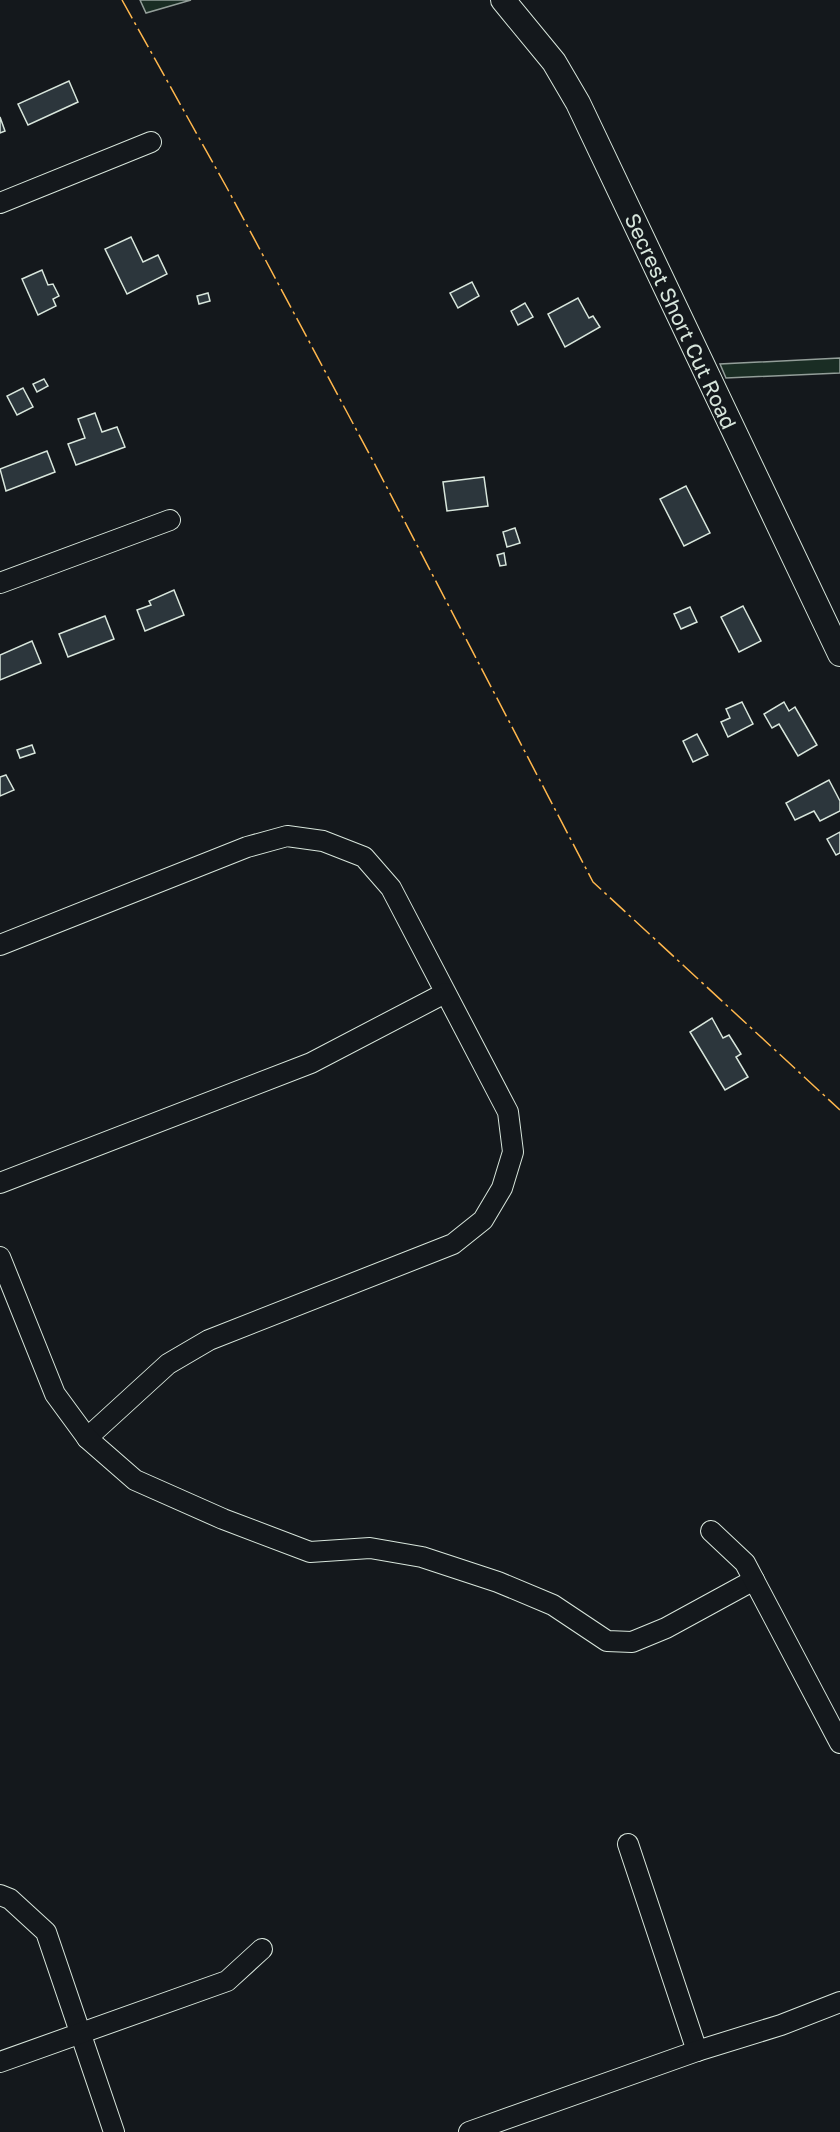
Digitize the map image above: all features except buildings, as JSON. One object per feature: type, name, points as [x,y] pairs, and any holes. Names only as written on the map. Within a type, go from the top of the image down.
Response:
[{"type":"main road","name":"Secrest Short Cut Road","points":[[503,0],[554,62],[578,104],[840,654]]},
{"type":"street","points":[[0,203],[151,142]]},
{"type":"street","points":[[0,583],[170,520]]},
{"type":"street","points":[[0,945],[247,847],[287,836],[322,841],[364,857],[391,888],[508,1112],[513,1152],[502,1188],[483,1220],[453,1244],[209,1340],[168,1364],[87,1438]]},
{"type":"street","points":[[0,1183],[311,1063],[445,993]]},
{"type":"street","points":[[0,1257],[55,1394],[87,1438],[135,1479],[223,1519],[310,1552],[370,1548],[422,1557],[498,1582],[553,1605],[607,1641],[632,1642],[666,1628],[754,1580]]},
{"type":"street","points":[[711,1531],[745,1563],[840,1743]]},
{"type":"street","points":[[628,1844],[697,2051]]},
{"type":"street","points":[[0,1895],[10,1899],[46,1932],[114,2132]]},
{"type":"street","points":[[0,2062],[227,1981],[262,1949]]},
{"type":"street","points":[[469,2132],[697,2051],[781,2025],[840,2002]]},
{"type":"green space","points":[[140,0],[191,0],[146,13]]},
{"type":"green space","points":[[840,358],[840,373],[726,378],[720,364]]},
{"type":"power","points":[[122,0],[227,188],[372,459],[593,882],[840,1110]]}]
